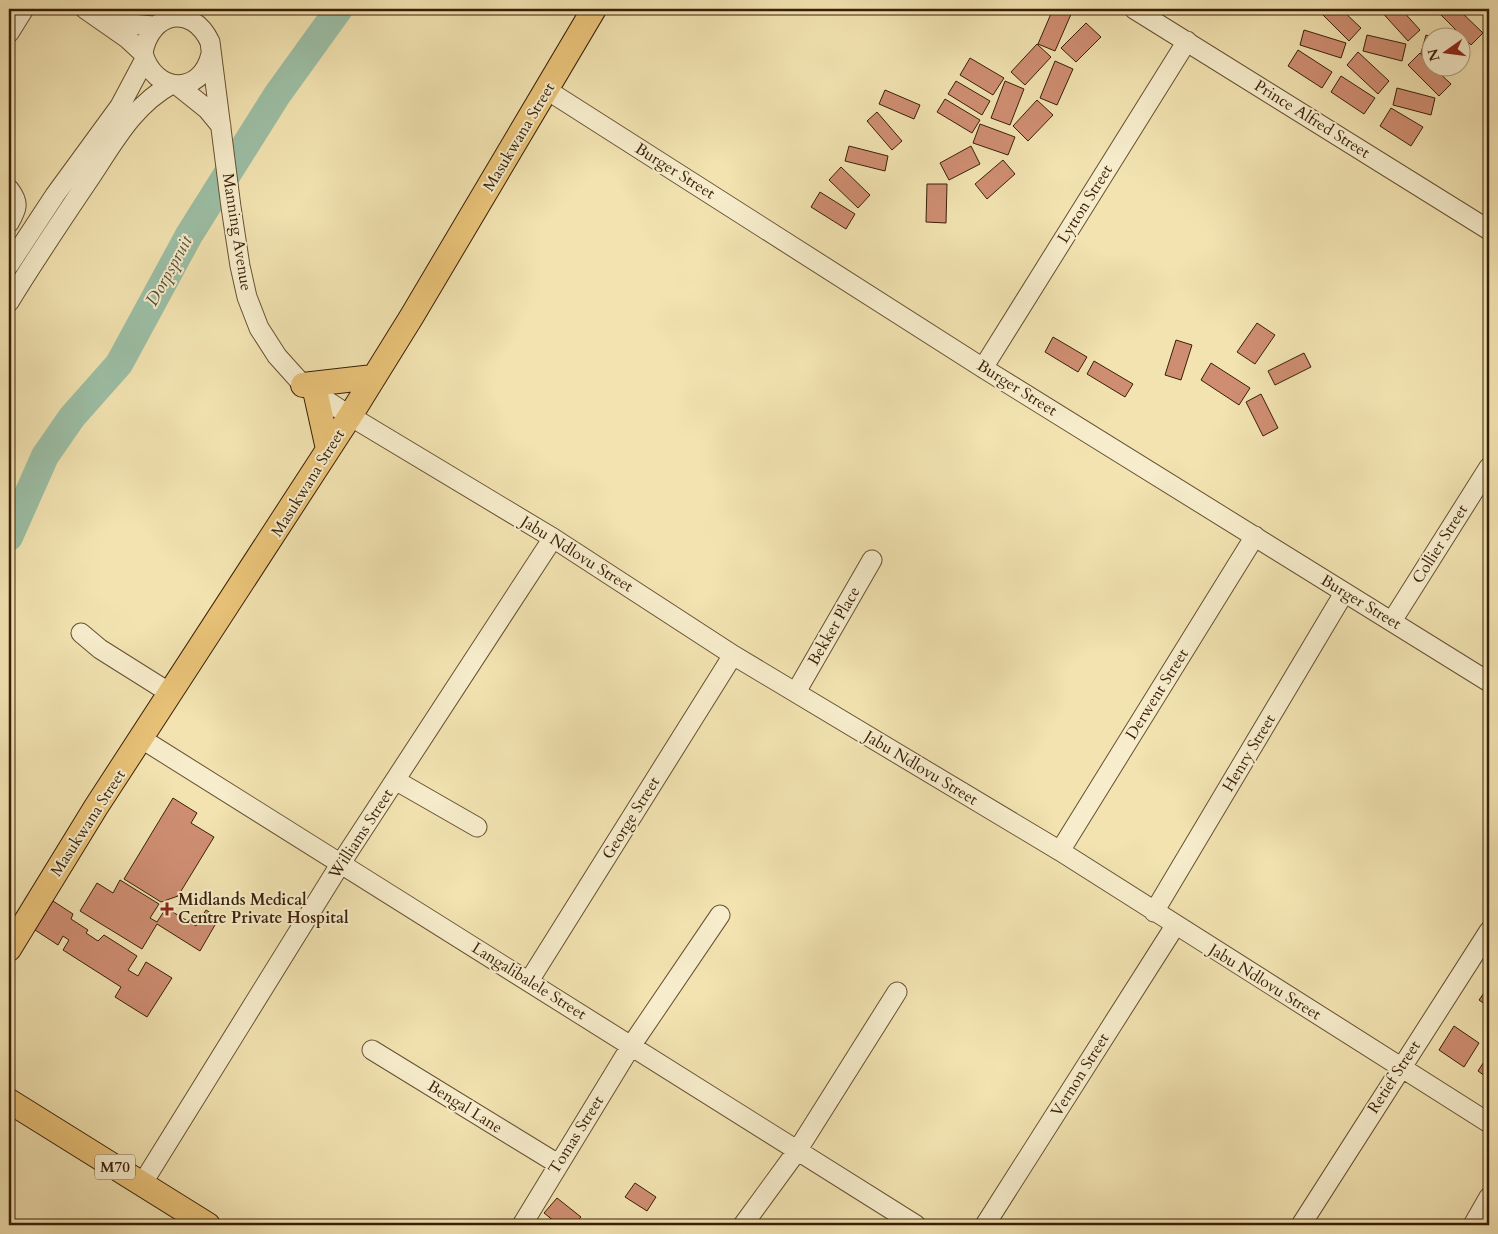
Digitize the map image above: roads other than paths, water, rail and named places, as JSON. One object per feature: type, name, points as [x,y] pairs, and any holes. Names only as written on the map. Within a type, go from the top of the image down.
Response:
[{"type":"main road","name":"Masukwana Street","points":[[9,949],[96,807],[142,739],[350,416],[412,316],[594,9]]},
{"type":"main road","points":[[328,449],[309,390],[373,377]]},
{"type":"main road","name":"M70","points":[[9,1100],[208,1225]]},
{"type":"street","points":[[9,33],[24,9]]},
{"type":"street","points":[[85,9],[128,39],[144,56],[153,75],[174,84],[207,109],[222,132]]},
{"type":"street","name":"Prince Alfred Street","points":[[1134,9],[1489,230]]},
{"type":"street","points":[[9,302],[52,232],[132,116],[151,97],[174,84],[187,84],[203,73],[211,54],[210,42],[196,16],[106,22]]},
{"type":"street","points":[[9,265],[54,195],[120,106],[144,56],[145,41],[162,18]]},
{"type":"street","name":"Lytton Street","points":[[983,368],[1187,41]]},
{"type":"street","name":"Manning Avenue","points":[[211,54],[240,266],[259,328],[276,356],[309,390],[350,416]]},
{"type":"street","name":"Burger Street","points":[[547,90],[983,368],[1489,682]]},
{"type":"street","points":[[9,189],[18,204],[17,210],[9,224]]},
{"type":"street","name":"Jabu Ndlovu Street","points":[[350,416],[553,538],[733,655],[1060,851],[1175,926],[1489,1123]]},
{"type":"street","name":"Collier Street","points":[[1392,621],[1489,467]]},
{"type":"street","name":"Derwent Street","points":[[1060,851],[1255,536]]},
{"type":"street","name":"Williams Street","points":[[142,1184],[341,863],[553,538]]},
{"type":"street","name":"Bekker Place","points":[[796,692],[872,560]]},
{"type":"street","name":"Henry Street","points":[[1154,912],[1344,593]]},
{"type":"street","points":[[81,633],[100,649],[170,693]]},
{"type":"street","name":"George Street","points":[[528,981],[733,655]]},
{"type":"street","name":"Langalibalele Street","points":[[142,739],[797,1151],[890,1219],[916,1225]]},
{"type":"street","points":[[395,780],[477,827]]},
{"type":"street","name":"Tomas Street","points":[[522,1225],[631,1046],[720,914]]},
{"type":"street","name":"Vernon Street","points":[[985,1225],[1175,926]]},
{"type":"street","name":"Retief Street","points":[[1301,1225],[1489,931]]},
{"type":"street","points":[[743,1225],[797,1151],[897,992]]},
{"type":"street","name":"Bengal Lane","points":[[372,1050],[558,1164]]},
{"type":"street","points":[[1473,1225],[1489,1198]]},
{"type":"waterway","name":"Dorpspruit","points":[[9,537],[45,456],[72,417],[119,364],[189,235],[277,95],[339,9]]},
{"type":"place","name":"Midlands Medical Centre Private Hospital","points":[[167,909]]}]
